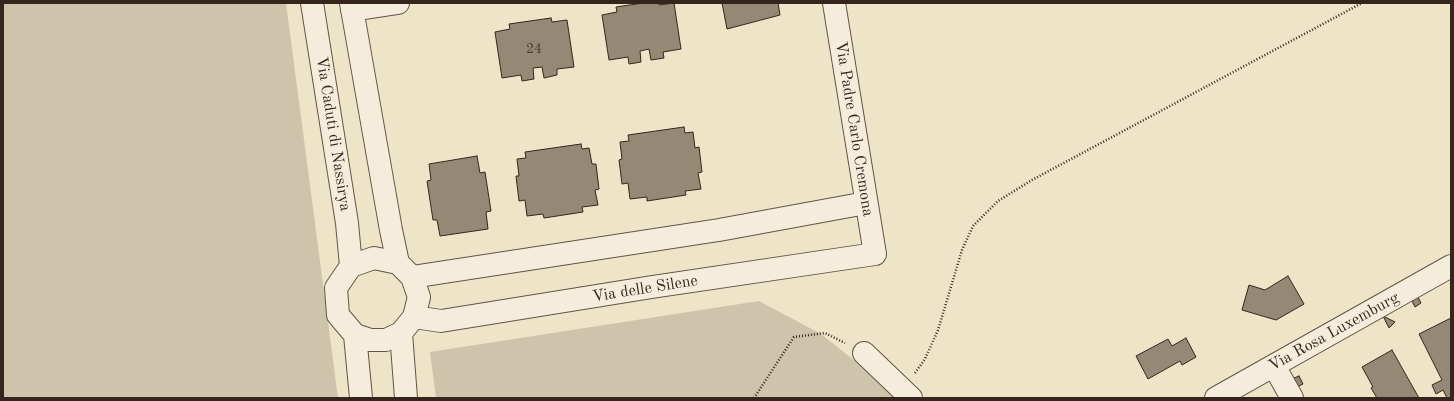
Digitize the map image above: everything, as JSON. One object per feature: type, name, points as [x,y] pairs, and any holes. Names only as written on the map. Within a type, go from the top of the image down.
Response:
[{"type":"street","name":"Via Caduti di Nassirya","points":[[312,3],[347,223],[351,266]]},
{"type":"street","points":[[398,3],[351,7],[391,230],[405,270],[419,297],[408,325],[406,398]]},
{"type":"street","name":"Via Padre Carlo Cremona","points":[[834,3],[875,254]]},
{"type":"street","points":[[408,325],[386,340],[370,340],[355,335],[338,315],[337,308],[336,288],[351,266],[374,258],[405,270],[719,230],[866,203]]},
{"type":"street","name":"Via delle Silene","points":[[408,325],[875,254]]},
{"type":"street","name":"Via Rosa Luxemburg","points":[[1216,398],[1451,266]]},
{"type":"street","points":[[355,335],[361,398]]},
{"type":"street","points":[[864,353],[907,394]]},
{"type":"street","points":[[1274,366],[1292,398]]},
{"type":"path","points":[[907,394],[938,330],[962,250],[973,226],[998,201],[1032,180],[1362,3]]},
{"type":"path","points":[[754,398],[794,337],[825,333],[864,353]]},
{"type":"shaded area","points":[[3,3],[286,3],[338,398],[3,398]]},
{"type":"shaded area","points":[[759,301],[821,334],[874,376],[894,398],[436,398],[430,352]]},
{"type":"building","points":[[643,3],[658,3],[659,5],[674,3],[681,49],[663,52],[664,58],[651,60],[649,49],[640,51],[641,62],[629,64],[628,57],[609,60],[602,15],[617,12],[616,7]]},
{"type":"building","points":[[722,3],[778,3],[780,15],[727,29]]},
{"type":"building","points":[[551,18],[552,22],[567,20],[574,67],[557,69],[557,75],[544,78],[542,67],[533,68],[534,79],[522,81],[521,75],[502,78],[495,32],[510,29],[509,24]]},
{"type":"building","points":[[684,127],[685,133],[693,132],[695,148],[699,147],[702,172],[698,173],[701,189],[685,191],[686,195],[647,201],[647,197],[630,199],[628,183],[622,184],[619,160],[622,159],[620,142],[629,141],[628,135]]},
{"type":"building","points":[[581,144],[582,149],[589,148],[592,164],[596,164],[599,189],[595,190],[598,205],[582,207],[583,212],[544,218],[543,214],[527,216],[525,200],[519,201],[516,176],[519,176],[517,159],[526,158],[525,152]]},
{"type":"building","points":[[477,156],[480,173],[485,172],[491,211],[486,212],[488,229],[440,236],[437,220],[433,220],[427,181],[431,180],[429,164]]},
{"type":"building","points":[[1288,276],[1304,304],[1276,320],[1242,310],[1249,285],[1265,290]]},
{"type":"building","points":[[1418,297],[1421,303],[1415,307],[1412,301]]},
{"type":"building","points":[[1383,316],[1395,322],[1389,328]]},
{"type":"building","points":[[1451,318],[1451,398],[1447,398],[1443,390],[1436,394],[1432,385],[1442,380],[1419,334]]},
{"type":"building","points":[[1186,338],[1196,357],[1182,365],[1180,361],[1148,379],[1136,356],[1168,339],[1172,346]]},
{"type":"building","points":[[1392,350],[1419,398],[1377,398],[1371,388],[1373,387],[1362,367]]},
{"type":"building","points":[[1299,376],[1303,384],[1297,387],[1292,379]]}]
